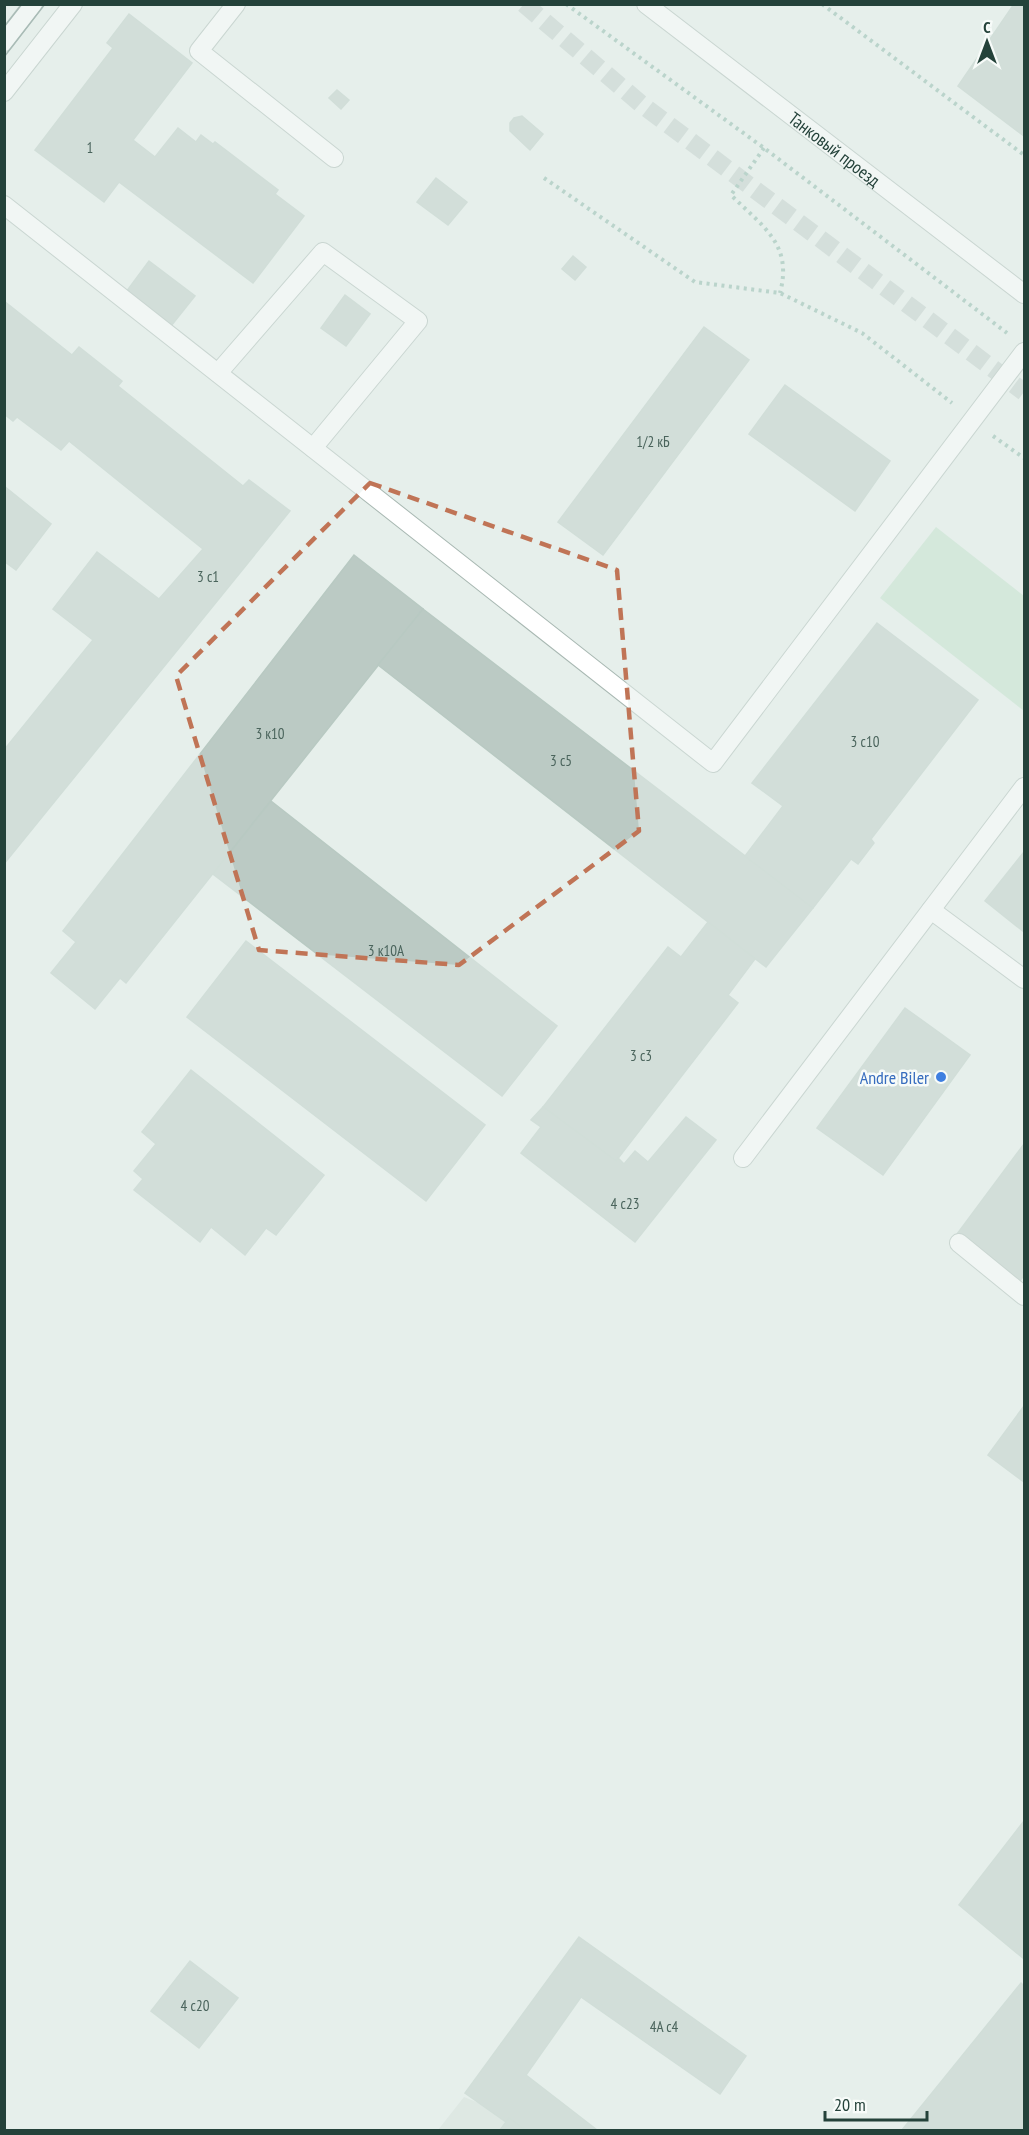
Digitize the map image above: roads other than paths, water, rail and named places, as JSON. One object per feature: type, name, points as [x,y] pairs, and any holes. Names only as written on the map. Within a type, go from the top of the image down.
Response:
[{"type":"street","points":[[4,42],[33,4]]},
{"type":"street","points":[[4,92],[74,4]]},
{"type":"street","points":[[236,4],[199,51],[334,158]]},
{"type":"street","name":"Танковый проезд","points":[[646,4],[1024,294]]},
{"type":"street","points":[[4,205],[713,763],[973,419],[1020,345]]},
{"type":"street","points":[[218,373],[323,252],[418,321],[313,448]]},
{"type":"street","points":[[743,1158],[1024,787]]},
{"type":"street","points":[[931,910],[1024,979]]},
{"type":"street","points":[[959,1243],[1024,1296]]},
{"type":"tunnel","points":[[524,4],[641,104],[1024,392]]},
{"type":"tram line","points":[[4,27],[22,4]]},
{"type":"tram line","points":[[4,57],[45,4]]},
{"type":"place","name":"Andre Biler","points":[[941,1077]]}]
